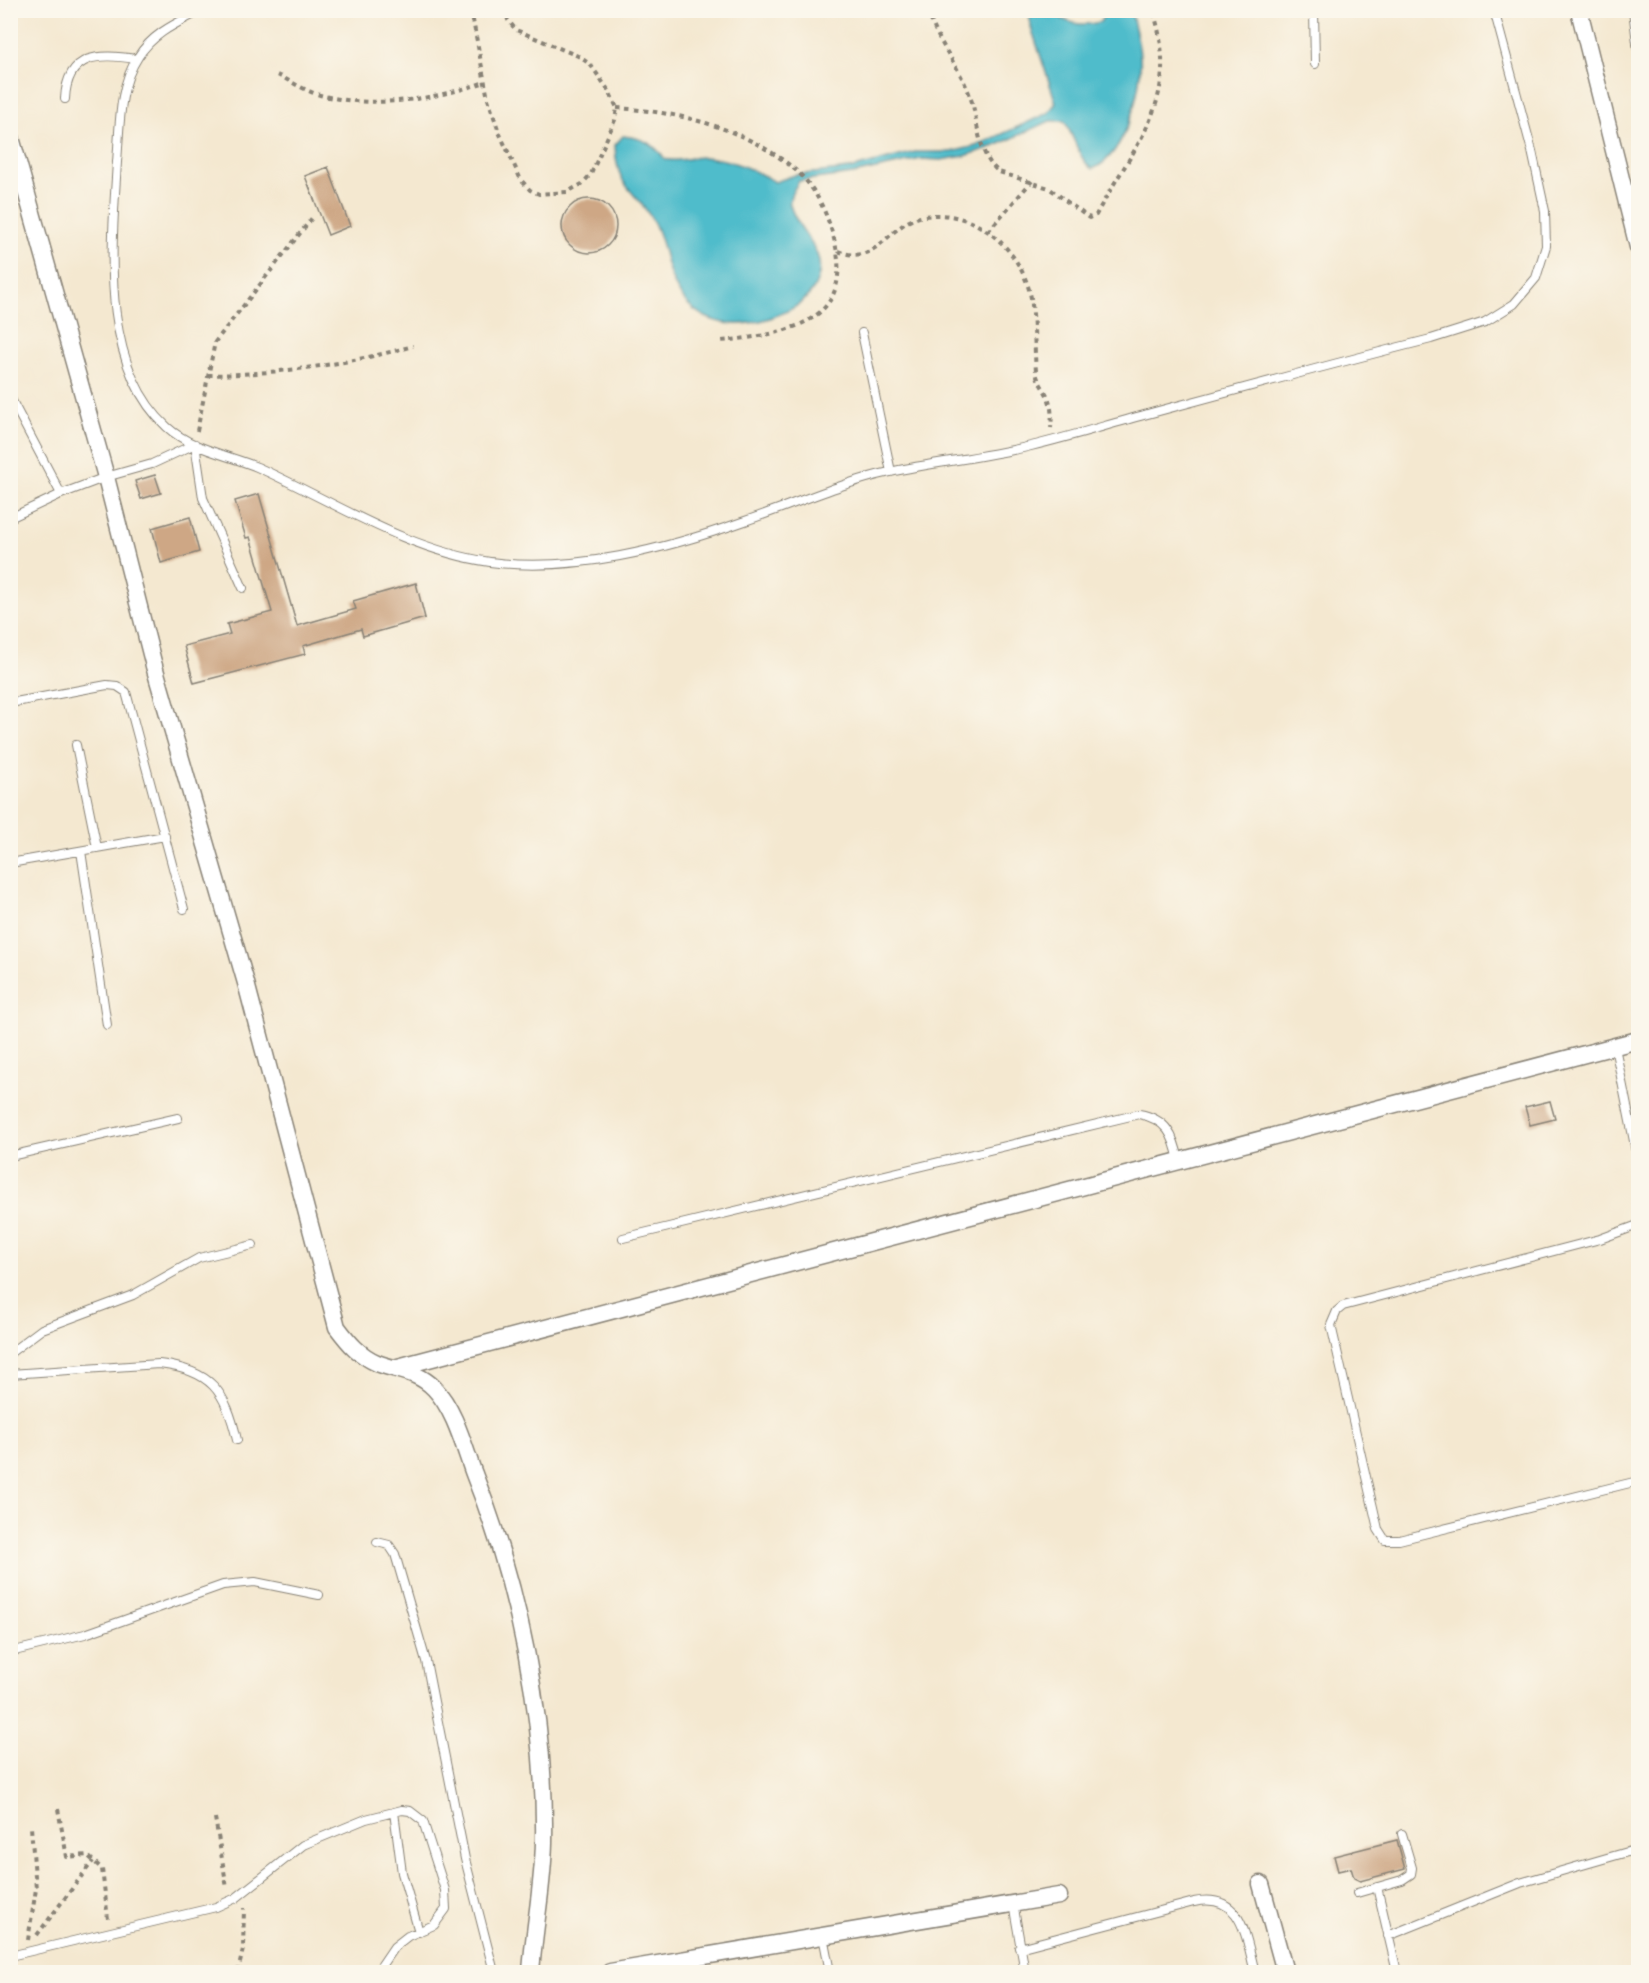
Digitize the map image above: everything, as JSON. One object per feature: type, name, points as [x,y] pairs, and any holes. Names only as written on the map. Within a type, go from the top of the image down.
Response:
[{"type":"street","points":[[1579,10],[1638,247]]},
{"type":"street","points":[[10,134],[106,477],[154,666],[246,983],[337,1328],[354,1350],[378,1363],[399,1367],[418,1375],[435,1389],[451,1416],[482,1493],[504,1560],[533,1700],[541,1771],[544,1841],[531,1972]]},
{"type":"street","points":[[399,1367],[1638,1040]]},
{"type":"street","points":[[1261,1884],[1285,1972]]},
{"type":"street","points":[[610,1972],[1059,1896]]},
{"type":"lane","points":[[202,10],[156,34],[136,59],[125,88],[120,119],[112,248],[117,318],[132,378],[149,407],[169,430],[195,444],[252,465],[422,544],[490,562],[560,564],[629,554],[689,540],[748,520],[802,498],[891,472],[1050,441],[1431,339],[1485,322],[1514,304],[1536,278],[1546,246],[1545,211],[1532,151],[1494,10]]},
{"type":"lane","points":[[1314,10],[1315,64]]},
{"type":"lane","points":[[1633,10],[1638,51]]},
{"type":"lane","points":[[64,99],[70,75],[87,59],[106,55],[136,59]]},
{"type":"lane","points":[[862,333],[891,472]]},
{"type":"lane","points":[[10,397],[61,494]]},
{"type":"lane","points":[[10,518],[61,494],[106,477],[152,464],[195,444]]},
{"type":"lane","points":[[195,444],[203,498],[243,588]]},
{"type":"lane","points":[[10,703],[106,685],[117,686],[126,692],[184,909]]},
{"type":"lane","points":[[76,745],[97,848]]},
{"type":"lane","points":[[10,863],[165,836]]},
{"type":"lane","points":[[81,851],[107,1026]]},
{"type":"lane","points":[[1615,1047],[1638,1161]]},
{"type":"lane","points":[[623,1238],[1139,1114],[1157,1119],[1171,1132],[1179,1161]]},
{"type":"lane","points":[[10,1156],[178,1118]]},
{"type":"lane","points":[[1638,1225],[1600,1239],[1343,1306],[1337,1311],[1332,1325],[1378,1529],[1385,1540],[1392,1541],[1638,1481]]},
{"type":"lane","points":[[10,1353],[42,1329],[125,1299],[199,1258],[253,1245]]},
{"type":"lane","points":[[10,1374],[159,1364],[183,1367],[205,1377],[223,1394],[237,1440]]},
{"type":"lane","points":[[377,1542],[389,1545],[394,1554],[423,1651],[448,1764],[465,1859],[494,1972]]},
{"type":"lane","points":[[10,1652],[85,1634],[223,1585],[255,1582],[319,1595]]},
{"type":"lane","points":[[10,1956],[26,1950],[201,1912],[229,1902],[303,1845],[334,1830],[394,1812],[410,1810],[423,1821],[445,1890],[446,1909],[434,1925],[394,1947],[378,1972]]},
{"type":"lane","points":[[394,1812],[402,1872],[419,1932]]},
{"type":"lane","points":[[1357,1893],[1407,1878],[1411,1874],[1412,1868],[1402,1834]]},
{"type":"lane","points":[[1388,1936],[1520,1883],[1638,1849]]},
{"type":"lane","points":[[1377,1887],[1397,1972]]},
{"type":"lane","points":[[1019,1948],[1194,1902],[1215,1900],[1225,1904],[1240,1919],[1255,1972]]},
{"type":"lane","points":[[1012,1903],[1025,1972]]},
{"type":"lane","points":[[823,1936],[830,1972]]},
{"type":"path","points":[[471,10],[485,82],[499,132],[513,164],[530,190],[539,194],[567,192],[582,184],[591,174],[615,120],[617,108],[609,91],[590,64],[570,52],[516,30],[508,20],[506,10]]},
{"type":"path","points":[[928,10],[934,30],[971,98],[979,136],[988,158],[999,172],[1049,188],[1086,218],[1096,215],[1124,171],[1156,110],[1161,91],[1162,51],[1153,10]]},
{"type":"path","points":[[277,75],[318,94],[351,101],[421,99],[452,93],[485,82]]},
{"type":"path","points":[[617,108],[654,111],[691,118],[727,130],[760,146],[792,167],[810,185],[823,205],[838,252],[838,283],[834,297],[822,312],[796,327],[771,335],[721,341]]},
{"type":"path","points":[[988,231],[1032,181]]},
{"type":"path","points":[[838,252],[847,255],[865,255],[873,251],[901,225],[925,216],[948,216],[970,221],[988,231],[1007,249],[1026,281],[1035,330],[1036,374],[1051,410],[1050,441]]},
{"type":"path","points":[[195,444],[212,352],[221,333],[244,307],[312,218]]},
{"type":"path","points":[[208,375],[311,370],[363,360],[413,346]]},
{"type":"path","points":[[58,1809],[67,1857],[87,1855],[102,1869],[110,1932]]},
{"type":"path","points":[[215,1818],[229,1902]]},
{"type":"path","points":[[26,1950],[36,1889],[31,1827]]},
{"type":"path","points":[[26,1950],[93,1861]]},
{"type":"path","points":[[237,1972],[245,1921],[243,1892]]},
{"type":"water","points":[[1029,11],[1054,11],[1069,22],[1088,24],[1100,22],[1107,11],[1131,11],[1138,39],[1140,70],[1135,103],[1122,137],[1104,162],[1092,169],[1083,159],[1064,121],[1050,121],[995,146],[965,156],[941,160],[921,159],[853,174],[799,181],[791,196],[790,205],[794,216],[817,254],[819,264],[819,275],[810,294],[795,307],[783,313],[740,324],[712,320],[689,305],[672,279],[654,223],[619,172],[615,145],[623,136],[647,142],[665,159],[703,157],[722,160],[749,169],[775,182],[795,175],[850,169],[915,152],[951,152],[976,146],[1048,113],[1056,103],[1031,27]]},
{"type":"building","points":[[328,167],[350,226],[328,235],[305,176]]},
{"type":"building","points":[[589,199],[599,201],[608,207],[614,216],[616,226],[614,236],[608,245],[599,251],[589,253],[579,251],[570,245],[564,236],[562,226],[564,216],[570,207],[579,201]]},
{"type":"building","points":[[155,475],[161,493],[141,499],[135,481]]},
{"type":"building","points":[[259,494],[297,626],[356,609],[353,601],[416,583],[425,618],[363,636],[361,629],[303,646],[305,654],[194,683],[184,646],[230,634],[227,624],[272,612],[250,537],[246,538],[235,501]]},
{"type":"building","points":[[190,517],[199,552],[161,563],[152,528]]},
{"type":"building","points":[[1550,1101],[1555,1119],[1530,1125],[1525,1107]]},
{"type":"building","points":[[1397,1840],[1405,1869],[1360,1881],[1354,1878],[1351,1868],[1338,1871],[1334,1856]]}]
